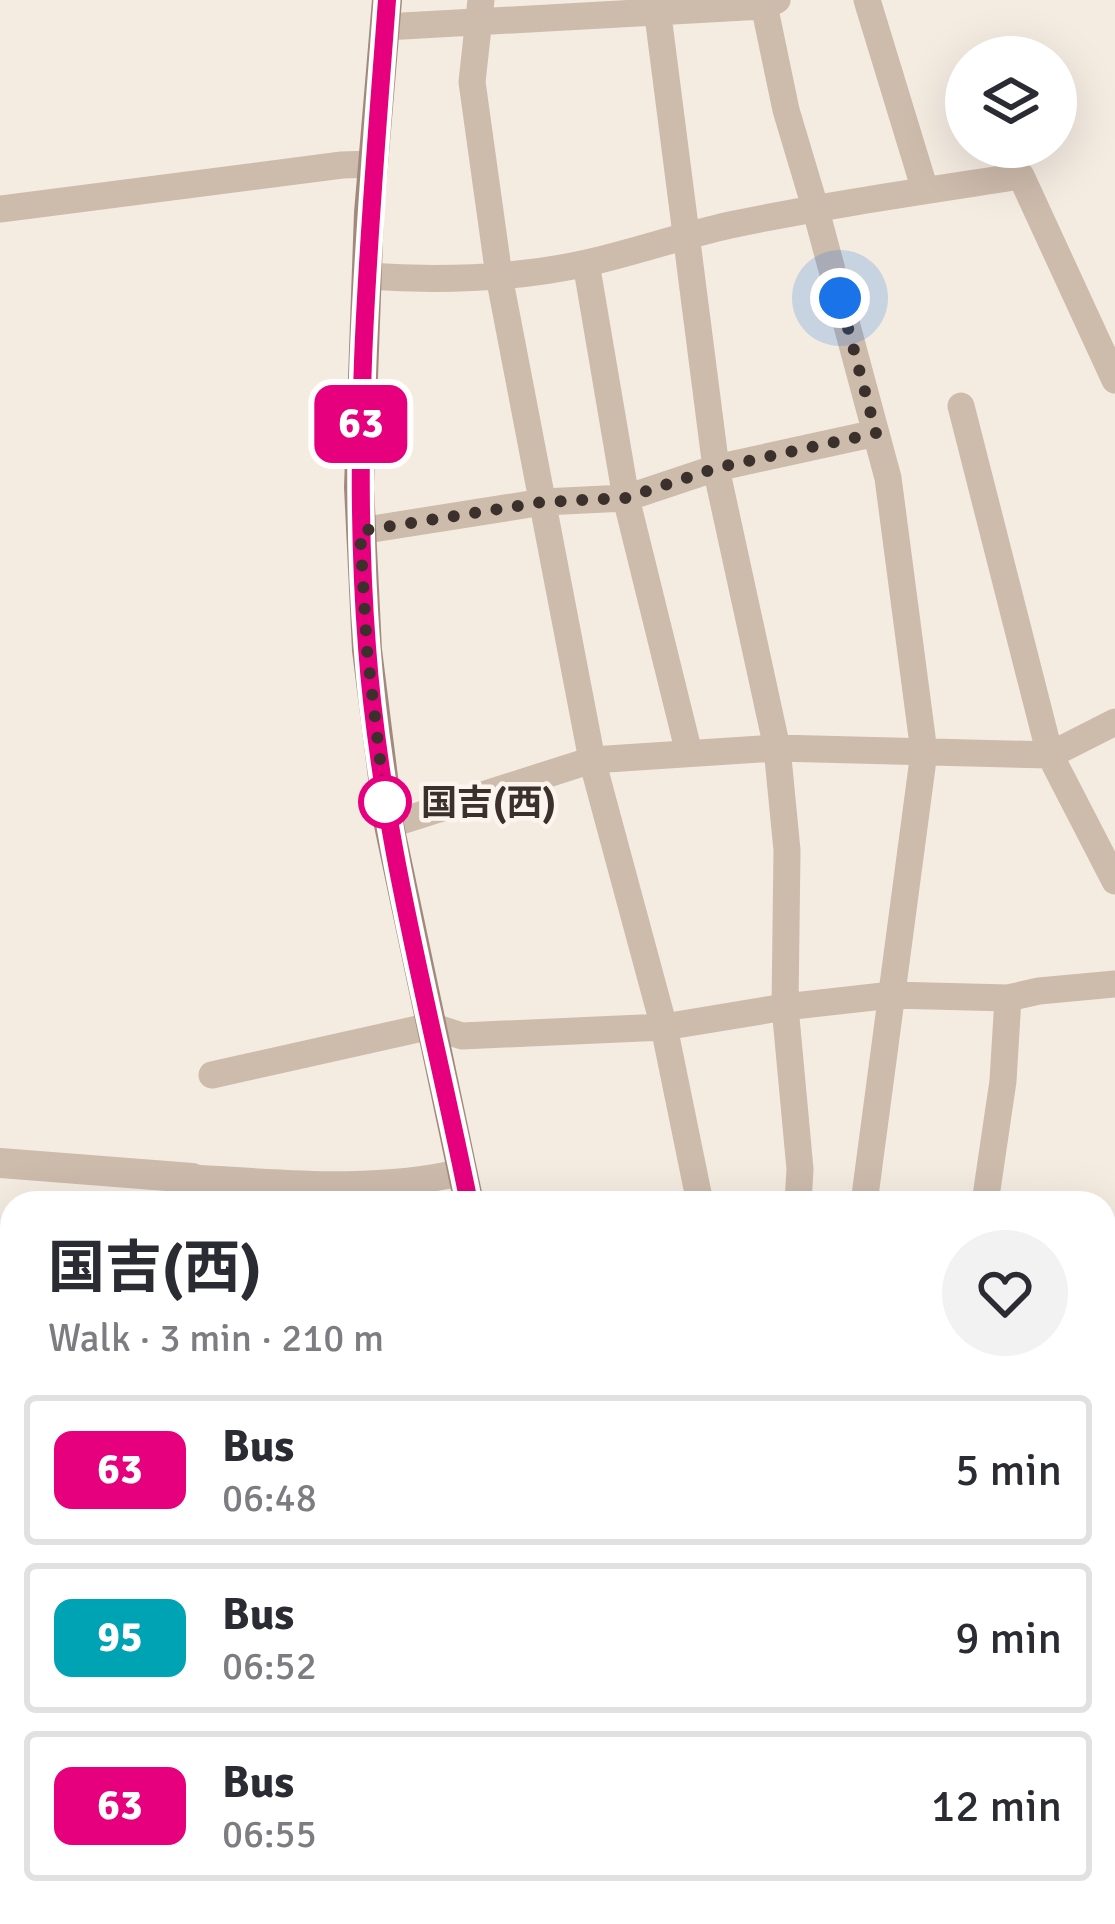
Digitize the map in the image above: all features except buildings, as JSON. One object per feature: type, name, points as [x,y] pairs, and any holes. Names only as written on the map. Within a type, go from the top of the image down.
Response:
[{"type":"main road","points":[[386,14],[366,276],[360,531],[367,650],[388,825],[467,1191]]},
{"type":"street","points":[[867,0],[925,190]]},
{"type":"street","points":[[386,14],[767,2],[786,110],[888,478],[924,752],[866,1191]]},
{"type":"street","points":[[656,6],[716,468],[777,748],[787,850],[784,1007],[799,1191]]},
{"type":"street","points":[[480,12],[472,82],[500,276],[592,760],[664,1027],[698,1191]]},
{"type":"street","points":[[0,208],[373,164]]},
{"type":"street","points":[[366,276],[500,276],[586,263],[815,207],[1021,176],[1115,380]]},
{"type":"street","points":[[586,263],[626,498],[689,753]]},
{"type":"street","points":[[961,406],[1050,755],[1115,881]]},
{"type":"street","points":[[360,531],[543,502],[626,498],[716,468],[876,433]]},
{"type":"street","points":[[388,825],[592,760],[777,748],[1050,755],[1115,722]]},
{"type":"street","points":[[212,1075],[431,1026],[462,1036],[664,1027],[892,994],[1008,998],[1115,984]]},
{"type":"street","points":[[987,1191],[1003,1081],[1008,998]]},
{"type":"street","points":[[0,1163],[193,1190],[344,1187],[463,1172]]},
{"type":"bus line","name":"63","points":[[387,0],[369,213],[360,445],[367,650],[388,825],[466,1191]]},
{"type":"place","name":"国吉(西)","points":[[385,802]]},
{"type":"route","points":[[385,802],[367,650],[360,531],[543,502],[626,498],[716,468],[876,433],[840,298]]}]
